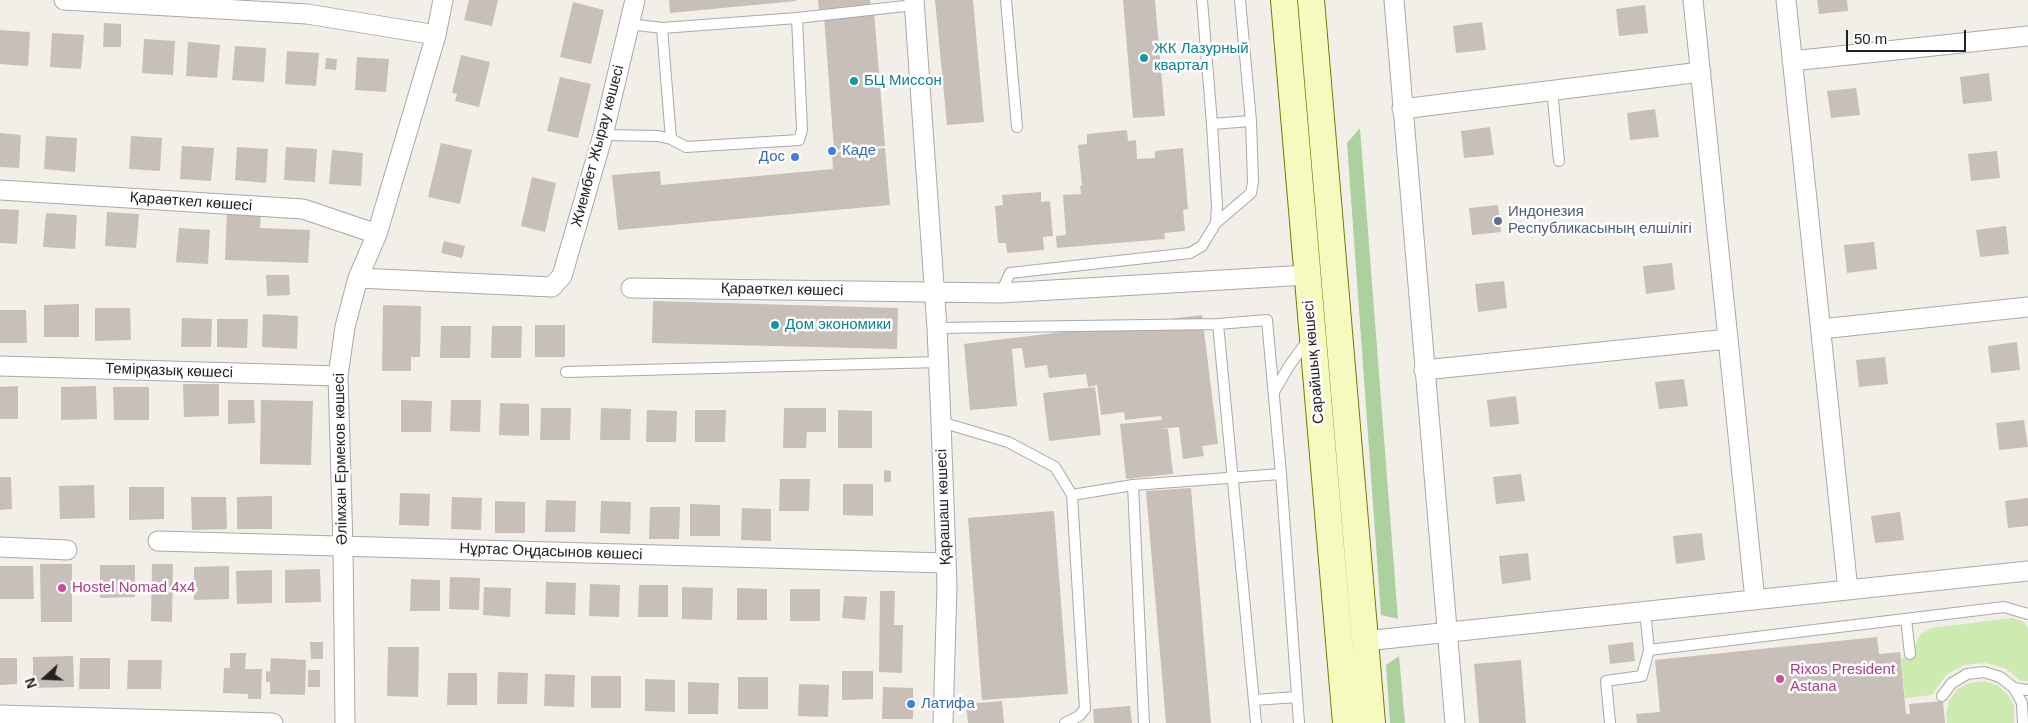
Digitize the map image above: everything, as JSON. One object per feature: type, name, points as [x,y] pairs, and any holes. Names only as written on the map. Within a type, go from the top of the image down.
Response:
[{"type":"main road","name":"Сарайшық көшесі","points":[[1311,0],[1372,723]]},
{"type":"main road","name":"Сарайшық көшесі","points":[[1285,8],[1346,723]]},
{"type":"main road","points":[[1285,8],[1297,44],[1302,152],[1308,206],[1311,212],[1328,213]]},
{"type":"main road","points":[[1307,275],[1321,279],[1325,283],[1346,495],[1354,515]]},
{"type":"street","points":[[64,0],[307,14],[436,35]]},
{"type":"street","name":"Әлімхан Ермеков көшесі","points":[[344,723],[343,546],[338,376],[345,327],[358,278],[377,234],[436,35],[443,0]]},
{"type":"street","name":"Жиембет Жырау көшесі","points":[[358,278],[552,287],[562,276],[603,135],[635,0]]},
{"type":"street","points":[[1394,0],[1455,723]]},
{"type":"street","points":[[1693,0],[1755,600]]},
{"type":"street","points":[[1786,0],[1848,590]]},
{"type":"street","name":"Қарашаш көшесі","points":[[914,3],[939,362],[947,586],[943,723]]},
{"type":"street","points":[[1792,61],[2028,36]]},
{"type":"street","points":[[1402,109],[1701,72]]},
{"type":"street","name":"Қараөткел көшесі","points":[[0,190],[303,209],[377,234]]},
{"type":"street","name":"Қараөткел көшесі","points":[[631,288],[1001,292],[1307,275]]},
{"type":"street","points":[[1821,329],[2028,307]]},
{"type":"street","points":[[1424,370],[1728,338]]},
{"type":"street","name":"Темірқазық көшесі","points":[[0,366],[338,376]]},
{"type":"street","name":"Нұртас Оңдасынов көшесі","points":[[158,541],[945,563]]},
{"type":"street","points":[[0,547],[67,550]]},
{"type":"street","points":[[1366,641],[2028,571]]},
{"type":"street","points":[[0,715],[273,723]]},
{"type":"lane","points":[[1006,0],[1017,127]]},
{"type":"lane","points":[[1202,0],[1212,124],[1216,223]]},
{"type":"lane","points":[[1001,292],[1010,273],[1190,254],[1202,246],[1216,223],[1251,193],[1254,182],[1251,120],[1240,0]]},
{"type":"lane","points":[[630,24],[662,28],[797,18],[914,3]]},
{"type":"lane","points":[[603,135],[658,136],[671,139],[686,147],[798,140],[802,124],[797,18]]},
{"type":"lane","points":[[662,28],[671,139]]},
{"type":"lane","points":[[1552,90],[1559,161]]},
{"type":"lane","points":[[1212,124],[1251,120]]},
{"type":"lane","points":[[937,328],[1218,324],[1267,320],[1281,474],[1299,723]]},
{"type":"lane","points":[[1218,324],[1256,723]]},
{"type":"lane","points":[[1274,392],[1289,366],[1312,335]]},
{"type":"lane","points":[[566,372],[939,362]]},
{"type":"lane","points":[[941,422],[1008,442],[1055,467],[1072,495],[1085,708],[1079,716],[1064,723]]},
{"type":"lane","points":[[1072,495],[1134,485],[1281,474]]},
{"type":"lane","points":[[1134,485],[1144,723]]},
{"type":"lane","points":[[1649,650],[2004,607],[2028,614]]},
{"type":"lane","points":[[1610,723],[1606,681],[1642,676],[1649,650],[1645,611]]},
{"type":"lane","points":[[1906,619],[1910,654]]},
{"type":"lane","points":[[1942,696],[1952,683],[1967,674],[1984,672],[2000,677],[2014,688],[2022,703],[2023,723]]},
{"type":"lane","points":[[2014,688],[2028,690]]},
{"type":"lane","points":[[1254,700],[1297,697]]},
{"type":"green space","points":[[1360,128],[1398,619],[1381,615],[1347,143]]},
{"type":"green space","points":[[2012,618],[2023,621],[2028,628],[2028,681],[2021,681],[2005,668],[1985,663],[1964,665],[1946,675],[1932,695],[1905,698],[1901,658],[1915,656],[1914,647],[1921,634],[1932,628]]},
{"type":"green space","points":[[1399,656],[1405,723],[1390,723],[1386,665]]},
{"type":"green space","points":[[1983,681],[1997,685],[2007,693],[2014,705],[2014,723],[1947,723],[1946,713],[1949,700],[1958,689],[1970,683]]},
{"type":"building","points":[[469,0],[498,0],[492,26],[464,20]]},
{"type":"building","points":[[669,0],[795,0],[796,1],[670,13]]},
{"type":"building","points":[[818,0],[870,0],[871,8],[819,12]]},
{"type":"building","points":[[935,0],[973,0],[984,122],[947,125]]},
{"type":"building","name":"ЖК Лазурный квартал","points":[[1123,0],[1155,0],[1165,116],[1133,118]]},
{"type":"building","points":[[1817,0],[1847,0],[1848,11],[1819,14]]},
{"type":"building","points":[[573,2],[604,10],[591,64],[560,57]]},
{"type":"building","points":[[1645,5],[1648,33],[1619,36],[1616,9]]},
{"type":"building","name":"БЦ Миссон","points":[[874,12],[885,146],[834,150],[824,16]]},
{"type":"building","points":[[1482,22],[1486,50],[1456,53],[1453,26]]},
{"type":"building","points":[[104,23],[121,24],[121,47],[103,47]]},
{"type":"building","points":[[0,30],[30,32],[28,66],[0,64]]},
{"type":"building","points":[[52,33],[84,35],[81,69],[50,67]]},
{"type":"building","points":[[144,39],[175,41],[173,75],[142,73]]},
{"type":"building","points":[[188,42],[220,45],[217,78],[186,76]]},
{"type":"building","points":[[235,46],[266,48],[264,82],[232,80]]},
{"type":"building","points":[[287,51],[319,53],[316,86],[285,84]]},
{"type":"building","points":[[461,55],[490,62],[479,107],[455,101],[457,94],[452,93]]},
{"type":"building","points":[[357,57],[389,59],[386,92],[355,90]]},
{"type":"building","points":[[326,58],[337,59],[336,70],[325,69]]},
{"type":"building","points":[[1989,73],[1992,101],[1963,104],[1960,77]]},
{"type":"building","points":[[560,77],[591,84],[578,138],[547,131]]},
{"type":"building","points":[[1856,88],[1860,115],[1831,118],[1827,91]]},
{"type":"building","points":[[1655,109],[1659,137],[1630,140],[1627,113]]},
{"type":"building","points":[[1490,127],[1494,155],[1464,158],[1461,131]]},
{"type":"building","points":[[1127,130],[1128,141],[1136,140],[1137,159],[1155,158],[1155,151],[1183,148],[1188,209],[1183,210],[1185,231],[1164,233],[1165,239],[1057,248],[1056,236],[1066,235],[1063,195],[1081,194],[1080,186],[1082,185],[1078,145],[1087,144],[1087,134]]},
{"type":"building","points":[[0,133],[21,135],[19,168],[0,167]]},
{"type":"building","points":[[46,136],[77,138],[75,172],[44,169]]},
{"type":"building","points":[[131,136],[162,138],[160,171],[129,169]]},
{"type":"building","points":[[441,143],[472,150],[460,204],[428,197]]},
{"type":"building","points":[[182,146],[214,148],[211,181],[180,179]]},
{"type":"building","points":[[237,147],[268,149],[266,183],[235,180]]},
{"type":"building","points":[[286,147],[317,149],[315,182],[284,180]]},
{"type":"building","points":[[885,148],[890,205],[618,230],[612,175],[660,171],[661,185],[833,169],[832,153]]},
{"type":"building","points":[[332,150],[363,153],[361,186],[329,184]]},
{"type":"building","points":[[1997,151],[2000,178],[1971,181],[1968,154]]},
{"type":"building","points":[[532,177],[556,183],[545,232],[521,226]]},
{"type":"building","points":[[1041,192],[1041,202],[1050,201],[1053,236],[1043,237],[1044,250],[1007,253],[1006,243],[998,243],[995,206],[1003,205],[1002,195]]},
{"type":"building","points":[[1498,205],[1501,232],[1472,235],[1469,208]]},
{"type":"building","points":[[0,209],[19,210],[17,244],[0,243]]},
{"type":"building","points":[[227,211],[261,212],[260,228],[310,230],[308,263],[225,260]]},
{"type":"building","points":[[107,212],[139,214],[136,248],[105,246]]},
{"type":"building","points":[[46,213],[77,215],[75,249],[43,247]]},
{"type":"building","points":[[2006,226],[2009,254],[1980,257],[1976,230]]},
{"type":"building","points":[[179,228],[210,230],[208,264],[176,262]]},
{"type":"building","points":[[444,241],[465,246],[462,258],[441,253]]},
{"type":"building","points":[[1874,242],[1877,269],[1847,273],[1844,245]]},
{"type":"building","points":[[1672,263],[1675,290],[1646,294],[1643,266]]},
{"type":"building","points":[[266,275],[289,275],[290,295],[267,296]]},
{"type":"building","points":[[1504,281],[1507,308],[1478,312],[1475,284]]},
{"type":"building","name":"Дом экономики","points":[[653,301],[898,308],[897,349],[652,343]]},
{"type":"building","points":[[79,304],[79,337],[44,337],[44,305]]},
{"type":"building","points":[[383,305],[421,306],[420,357],[411,357],[411,371],[382,371]]},
{"type":"building","points":[[95,308],[130,308],[131,340],[95,341]]},
{"type":"building","points":[[0,310],[26,310],[27,343],[0,343]]},
{"type":"building","points":[[263,314],[298,316],[297,349],[262,347]]},
{"type":"building","points":[[1202,315],[1218,444],[1202,446],[1204,456],[1183,459],[1179,427],[1160,429],[1168,429],[1173,474],[1126,479],[1120,424],[1162,420],[1161,416],[1125,420],[1124,412],[1101,415],[1097,385],[1088,387],[1086,374],[1049,378],[1047,365],[1025,368],[1022,348],[1012,349],[1017,406],[970,410],[964,344]]},
{"type":"building","points":[[182,318],[212,319],[211,347],[181,347]]},
{"type":"building","points":[[217,319],[248,319],[247,348],[217,347]]},
{"type":"building","points":[[535,325],[565,325],[565,357],[535,357]]},
{"type":"building","points":[[441,326],[471,326],[470,358],[440,358]]},
{"type":"building","points":[[492,326],[522,326],[521,358],[491,358]]},
{"type":"building","points":[[2017,342],[2020,370],[1991,373],[1988,346]]},
{"type":"building","points":[[1885,357],[1888,384],[1859,387],[1856,360]]},
{"type":"building","points":[[1684,379],[1688,406],[1659,409],[1655,382]]},
{"type":"building","points":[[183,384],[219,384],[219,416],[184,417]]},
{"type":"building","points":[[18,386],[18,419],[0,419],[0,387]]},
{"type":"building","points":[[96,386],[97,419],[61,420],[61,387]]},
{"type":"building","points":[[113,387],[149,387],[149,420],[114,420]]},
{"type":"building","points":[[1095,387],[1101,435],[1049,441],[1043,393]]},
{"type":"building","points":[[1516,396],[1519,424],[1490,427],[1487,400]]},
{"type":"building","points":[[228,400],[254,400],[255,423],[228,424]]},
{"type":"building","points":[[261,400],[313,401],[311,465],[260,464]]},
{"type":"building","points":[[401,400],[432,401],[431,432],[401,432]]},
{"type":"building","points":[[451,400],[481,400],[480,432],[450,431]]},
{"type":"building","points":[[500,403],[529,404],[529,436],[499,435]]},
{"type":"building","points":[[541,408],[571,408],[570,440],[540,440]]},
{"type":"building","points":[[601,408],[631,409],[630,440],[600,440]]},
{"type":"building","points":[[784,408],[826,408],[826,432],[807,432],[806,448],[783,448]]},
{"type":"building","points":[[647,410],[677,411],[676,442],[646,442]]},
{"type":"building","points":[[695,410],[726,410],[725,442],[695,442]]},
{"type":"building","points":[[838,410],[872,411],[872,448],[838,448]]},
{"type":"building","points":[[2024,420],[2028,447],[1999,450],[1996,423]]},
{"type":"building","points":[[884,470],[891,471],[891,482],[884,482]]},
{"type":"building","points":[[1521,474],[1525,501],[1496,504],[1493,477]]},
{"type":"building","points":[[0,477],[11,477],[12,509],[0,510]]},
{"type":"building","points":[[780,479],[810,479],[809,511],[779,511]]},
{"type":"building","points":[[843,484],[873,484],[873,516],[843,515]]},
{"type":"building","points":[[94,485],[95,518],[60,519],[59,486]]},
{"type":"building","points":[[129,487],[164,487],[164,519],[129,520]]},
{"type":"building","points":[[1191,488],[1211,723],[1166,723],[1146,491]]},
{"type":"building","points":[[400,493],[430,494],[429,526],[399,525]]},
{"type":"building","points":[[272,496],[272,529],[237,529],[237,497]]},
{"type":"building","points":[[191,497],[226,497],[227,529],[192,530]]},
{"type":"building","points":[[452,497],[482,498],[481,530],[451,529]]},
{"type":"building","points":[[2028,498],[2028,526],[2008,528],[2005,501]]},
{"type":"building","points":[[546,500],[576,501],[575,532],[545,532]]},
{"type":"building","points":[[495,501],[525,502],[525,533],[495,533]]},
{"type":"building","points":[[601,501],[631,502],[630,534],[600,533]]},
{"type":"building","points":[[690,504],[720,505],[720,536],[690,536]]},
{"type":"building","points":[[650,507],[680,507],[679,539],[649,539]]},
{"type":"building","points":[[742,508],[771,509],[771,541],[741,540]]},
{"type":"building","points":[[1054,511],[1068,694],[982,700],[968,518]]},
{"type":"building","points":[[1900,512],[1904,540],[1875,543],[1871,516]]},
{"type":"building","points":[[1702,533],[1705,560],[1676,564],[1673,536]]},
{"type":"building","points":[[1528,553],[1531,580],[1502,584],[1499,556]]},
{"type":"building","points":[[40,564],[72,564],[72,622],[41,622]]},
{"type":"building","points":[[152,564],[173,564],[172,622],[151,621]]},
{"type":"building","points":[[100,565],[135,565],[135,597],[100,598]]},
{"type":"building","points":[[0,566],[33,566],[34,599],[0,599]]},
{"type":"building","points":[[229,566],[229,599],[194,600],[194,567]]},
{"type":"building","points":[[320,569],[321,602],[285,603],[285,570]]},
{"type":"building","points":[[272,570],[272,603],[237,604],[236,571]]},
{"type":"building","points":[[450,577],[480,578],[479,610],[449,609]]},
{"type":"building","points":[[411,579],[440,580],[440,611],[410,611]]},
{"type":"building","points":[[546,582],[576,583],[575,615],[545,614]]},
{"type":"building","points":[[590,584],[620,585],[619,617],[589,616]]},
{"type":"building","points":[[639,585],[668,585],[668,617],[638,617]]},
{"type":"building","points":[[484,587],[511,588],[510,617],[483,615]]},
{"type":"building","points":[[682,587],[713,588],[712,620],[682,619]]},
{"type":"building","points":[[737,588],[767,589],[767,620],[737,620]]},
{"type":"building","points":[[790,589],[820,589],[820,621],[790,621]]},
{"type":"building","points":[[880,591],[895,591],[894,625],[903,625],[902,673],[879,672]]},
{"type":"building","points":[[844,596],[867,597],[865,620],[842,618]]},
{"type":"building","name":"Rixos President Astana","points":[[1877,637],[1879,654],[1900,652],[1906,714],[1910,714],[1909,704],[1943,701],[1945,723],[1637,723],[1636,714],[1660,712],[1655,660]]},
{"type":"building","points":[[310,642],[323,642],[323,659],[311,659]]},
{"type":"building","points":[[1633,642],[1635,661],[1610,664],[1608,645]]},
{"type":"building","points":[[388,647],[419,647],[418,697],[387,696]]},
{"type":"building","points":[[230,653],[246,653],[245,669],[262,669],[261,699],[248,699],[248,694],[223,693],[224,668],[230,668]]},
{"type":"building","points":[[73,656],[74,687],[33,688],[33,657]]},
{"type":"building","points":[[0,658],[17,658],[17,684],[0,685]]},
{"type":"building","points":[[80,658],[110,658],[110,689],[79,689]]},
{"type":"building","points":[[271,658],[306,660],[305,695],[270,694],[270,682],[266,682],[266,671],[270,672]]},
{"type":"building","points":[[128,660],[162,660],[161,689],[127,689]]},
{"type":"building","points":[[1521,660],[1526,723],[1479,723],[1474,664]]},
{"type":"building","points":[[308,670],[320,670],[320,687],[308,687]]},
{"type":"building","points":[[842,671],[873,671],[873,699],[842,700]]},
{"type":"building","points":[[498,672],[528,673],[527,704],[497,704]]},
{"type":"building","points":[[448,673],[477,673],[477,705],[447,705]]},
{"type":"building","points":[[545,674],[575,675],[574,707],[544,706]]},
{"type":"building","points":[[591,676],[621,676],[621,708],[591,708]]},
{"type":"building","points":[[738,677],[768,677],[768,709],[738,709]]},
{"type":"building","points":[[645,679],[675,680],[675,712],[645,711]]},
{"type":"building","points":[[688,682],[719,683],[718,714],[688,714]]},
{"type":"building","points":[[799,684],[829,685],[828,717],[798,716]]},
{"type":"building","points":[[883,687],[913,688],[913,719],[882,719]]},
{"type":"building","points":[[1002,701],[1004,723],[968,723],[966,704]]},
{"type":"building","points":[[1130,706],[1132,723],[1094,723],[1093,709]]},
{"type":"place","name":"ЖК Лазурный квартал","points":[[1144,58]]},
{"type":"place","name":"БЦ Миссон","points":[[854,81]]},
{"type":"place","name":"Каде","points":[[832,151]]},
{"type":"place","name":"Дос","points":[[795,157]]},
{"type":"place","name":"Индонезия Республикасының елшілігі","points":[[1498,221]]},
{"type":"place","name":"Дом экономики","points":[[775,325]]},
{"type":"place","name":"Hostel Nomad 4x4","points":[[62,588]]},
{"type":"place","name":"Rixos President Astana","points":[[1780,679]]},
{"type":"place","name":"Латифа","points":[[911,704]]}]
